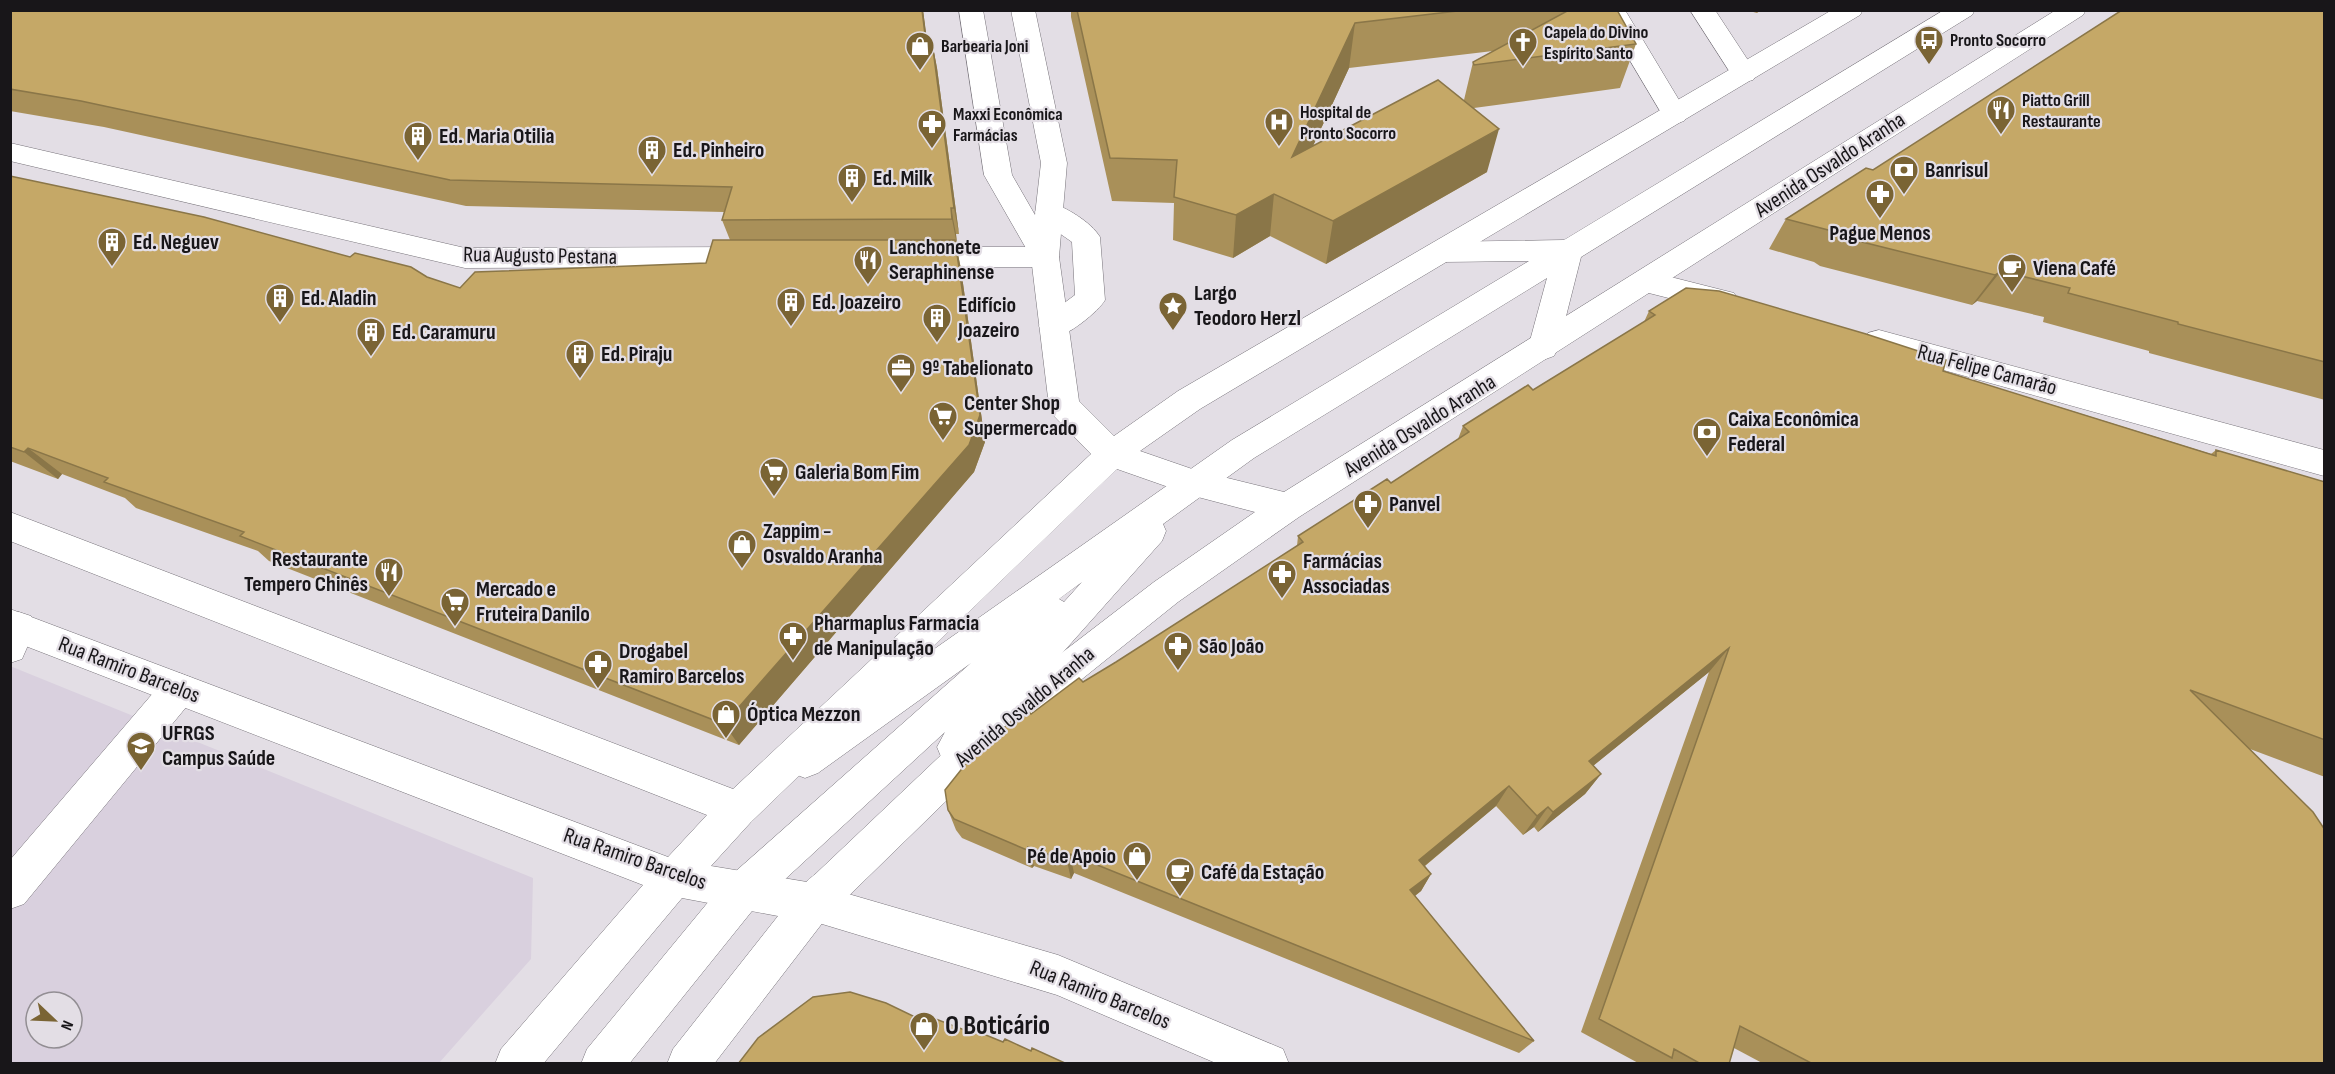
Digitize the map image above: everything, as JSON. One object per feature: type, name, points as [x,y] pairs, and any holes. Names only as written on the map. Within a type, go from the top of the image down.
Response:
[{"type":"main road","points":[[971,10],[998,175],[1045,257]]},
{"type":"main road","points":[[1023,10],[1054,163],[1045,257],[1064,406],[1112,454],[1194,483],[1288,507]]},
{"type":"main road","points":[[1612,10],[1675,115]]},
{"type":"main road","points":[[1702,10],[1744,74]]},
{"type":"main road","points":[[516,1064],[674,878],[738,809],[1112,454],[1190,400],[1851,10]]},
{"type":"main road","points":[[738,809],[1243,449],[1963,10]]},
{"type":"main road","name":"Avenida Osvaldo Aranha","points":[[813,903],[1008,716],[1166,592],[1288,507],[1543,348],[2074,10]]},
{"type":"main road","name":"Rua Augusto Pestana","points":[[10,152],[465,258],[782,257]]},
{"type":"main road","points":[[1050,212],[1086,237],[1089,300],[1054,326]]},
{"type":"main road","points":[[1442,252],[1568,250]]},
{"type":"main road","points":[[1543,348],[1568,250]]},
{"type":"main road","points":[[888,257],[1045,257]]},
{"type":"main road","points":[[1647,282],[1750,308]]},
{"type":"main road","name":"Rua Felipe Camarão","points":[[1853,334],[2325,463]]},
{"type":"main road","points":[[602,1064],[742,892],[1194,483]]},
{"type":"main road","points":[[688,1064],[813,903],[1194,483]]},
{"type":"main road","points":[[10,526],[738,809]]},
{"type":"main road","name":"Rua Ramiro Barcelos","points":[[13,632],[179,689],[674,878],[813,903],[1058,975],[1268,1064]]},
{"type":"main road","points":[[10,890],[179,689]]},
{"type":"shaded area","name":"UFRGS Campus Saúde","points":[[10,666],[533,878],[531,959],[439,1063],[11,1063]]},
{"type":"building","points":[[10,10],[922,10],[926,43],[932,42],[954,208],[951,208],[952,219],[722,220],[732,187],[450,180],[81,101],[10,89]]},
{"type":"building","name":"Hospital de Pronto Socorro","points":[[1077,10],[1466,10],[1355,23],[1292,157],[1438,80],[1499,129],[1333,221],[1274,194],[1236,215],[1174,197],[1177,160],[1110,158]]},
{"type":"building","points":[[1569,10],[1617,10],[1636,44],[1474,65],[1473,62]]},
{"type":"building","points":[[2122,10],[2325,10],[2325,362],[2068,293],[2070,288],[2001,271],[1995,275],[1838,236],[1832,231],[1786,219],[1866,168],[1873,170]]},
{"type":"building","points":[[10,176],[204,217],[350,257],[355,253],[411,267],[427,277],[460,288],[475,272],[706,263],[713,240],[955,240],[980,415],[969,445],[724,724],[240,536],[244,532],[104,482],[108,478],[28,448],[24,452],[10,447]]},
{"type":"building","points":[[1686,288],[1719,291],[1866,334],[1946,360],[1943,371],[2216,456],[2216,450],[2325,482],[2325,740],[2190,690],[2313,812],[2325,830],[2325,1064],[1813,1064],[1740,1026],[1729,1064],[1701,1064],[1674,1049],[1672,1058],[1599,1019],[1729,648],[1589,761],[1601,774],[1553,812],[1548,807],[1537,816],[1509,786],[1419,860],[1431,874],[1410,890],[1534,1041],[1070,854],[1067,861],[1028,847],[1027,850],[954,819],[948,810],[945,790],[976,751],[1026,709],[1031,714],[1079,678],[1083,682],[1116,662],[1303,542],[1298,536],[1387,479],[1391,483],[1469,432],[1463,426],[1528,385],[1533,390],[1655,315],[1649,311]]},
{"type":"building","points":[[850,992],[886,1003],[917,1018],[920,1013],[975,1034],[976,1031],[1003,1042],[1005,1039],[1067,1064],[738,1064],[758,1038],[813,997]]},
{"type":"place","name":"Pronto Socorro","points":[[1929,66]]},
{"type":"place","name":"Capela do Divino Espírito Santo","points":[[1523,68]]},
{"type":"place","name":"Barbearia Joni","points":[[920,72]]},
{"type":"place","name":"Piatto Grill Restaurante","points":[[2001,136]]},
{"type":"place","name":"Hospital de Pronto Socorro","points":[[1279,148]]},
{"type":"place","name":"Maxxi Econômica Farmácias","points":[[932,150]]},
{"type":"place","name":"Ed. Maria Otilia","points":[[418,162]]},
{"type":"place","name":"Ed. Pinheiro","points":[[652,176]]},
{"type":"place","name":"Banrisul","points":[[1904,196]]},
{"type":"place","name":"Ed. Milk","points":[[852,204]]},
{"type":"place","name":"Pague Menos","points":[[1880,220]]},
{"type":"place","name":"Ed. Neguev","points":[[112,268]]},
{"type":"place","name":"Lanchonete Seraphinense","points":[[868,286]]},
{"type":"place","name":"Viena Café","points":[[2012,294]]},
{"type":"place","name":"Ed. Aladin","points":[[280,324]]},
{"type":"place","name":"Ed. Joazeiro","points":[[791,328]]},
{"type":"place","name":"Largo Teodoro Herzl","points":[[1173,332]]},
{"type":"place","name":"Edifício Joazeiro","points":[[937,344]]},
{"type":"place","name":"Ed. Caramuru","points":[[371,358]]},
{"type":"place","name":"Ed. Piraju","points":[[580,380]]},
{"type":"place","name":"9º Tabelionato","points":[[901,394]]},
{"type":"place","name":"Center Shop Supermercado","points":[[943,442]]},
{"type":"place","name":"Caixa Econômica Federal","points":[[1707,458]]},
{"type":"place","name":"Galeria Bom Fim","points":[[774,498]]},
{"type":"place","name":"Panvel","points":[[1368,530]]},
{"type":"place","name":"Zappim - Osvaldo Aranha","points":[[742,570]]},
{"type":"place","name":"Restaurante Tempero Chinês","points":[[389,598]]},
{"type":"place","name":"Farmácias Associadas","points":[[1282,600]]},
{"type":"place","name":"Mercado e Fruteira Danilo","points":[[455,628]]},
{"type":"place","name":"Pharmaplus Farmacia de Manipulação","points":[[793,662]]},
{"type":"place","name":"São João","points":[[1178,672]]},
{"type":"place","name":"Drogabel Ramiro Barcelos","points":[[598,690]]},
{"type":"place","name":"Óptica Mezzon","points":[[726,740]]},
{"type":"place","name":"UFRGS Campus Saúde","points":[[141,772]]},
{"type":"place","name":"Pé de Apoio","points":[[1137,882]]},
{"type":"place","name":"Café da Estação","points":[[1180,898]]},
{"type":"place","name":"O Boticário","points":[[924,1052]]}]
